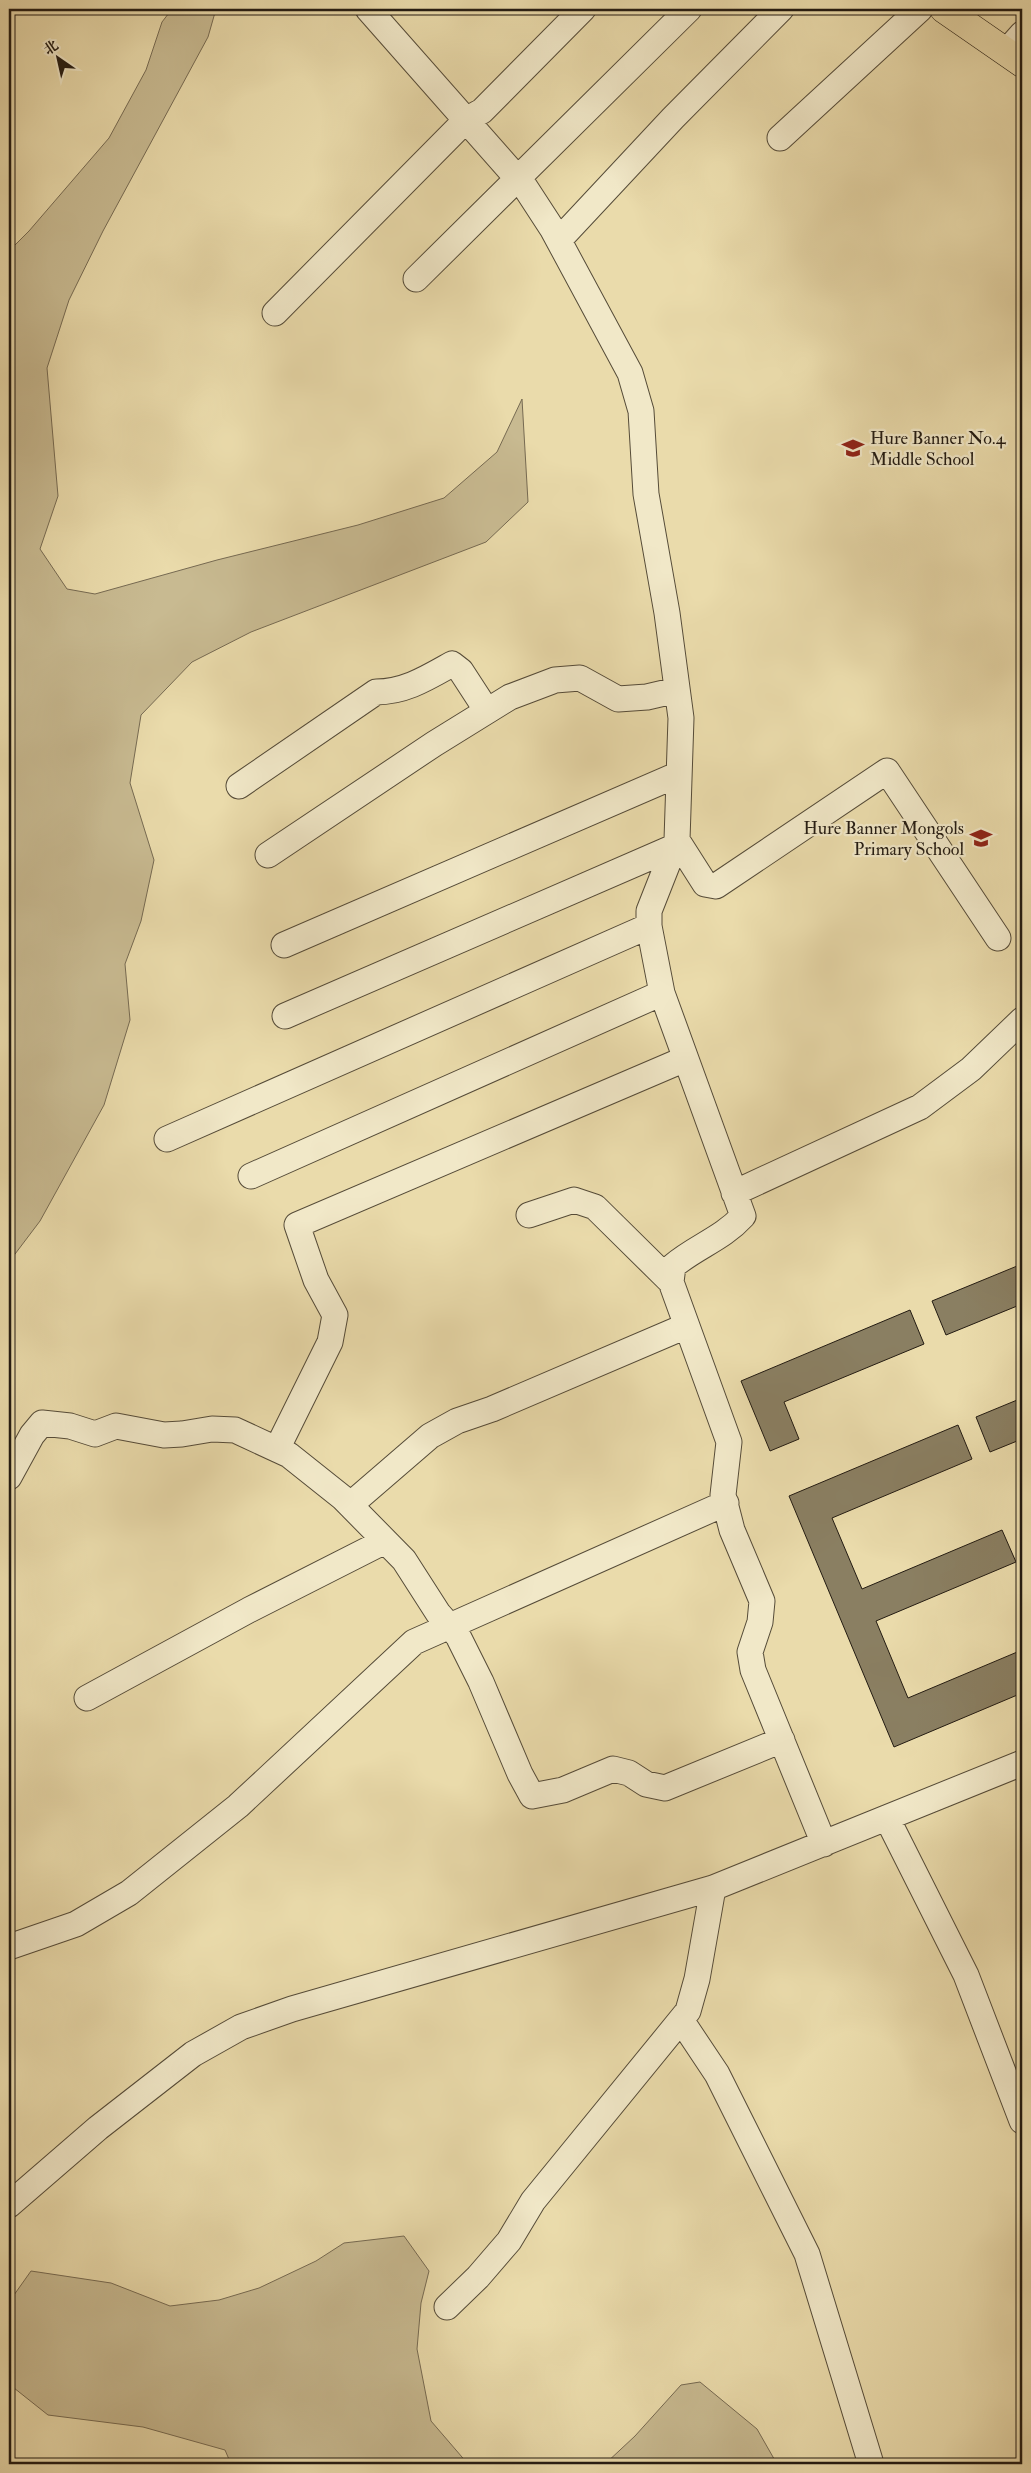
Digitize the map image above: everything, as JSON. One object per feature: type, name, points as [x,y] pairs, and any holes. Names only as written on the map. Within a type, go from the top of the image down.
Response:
[{"type":"main road","points":[[944,9],[1017,50]]},
{"type":"street","points":[[368,9],[518,178],[558,240],[630,373],[641,412],[646,494],[667,612],[681,718],[676,843],[649,911],[649,926],[662,993],[742,1216],[730,1231],[690,1252],[673,1266],[671,1282],[729,1442],[724,1495],[732,1530],[762,1601],[760,1622],[750,1652],[753,1670],[824,1844]]},
{"type":"street","points":[[275,313],[466,120],[482,111],[583,9]]},
{"type":"street","points":[[416,279],[689,9]]},
{"type":"street","points":[[558,240],[781,9]]},
{"type":"street","points":[[780,138],[920,9]]},
{"type":"street","points":[[239,786],[376,692],[393,692],[412,685],[452,664],[462,670],[487,711]]},
{"type":"street","points":[[268,855],[434,744],[510,697],[555,680],[580,678],[618,699],[647,697],[677,690]]},
{"type":"street","points":[[676,843],[705,884],[716,886],[887,771],[998,938]]},
{"type":"street","points":[[284,945],[679,774]]},
{"type":"street","points":[[285,1016],[676,843]]},
{"type":"street","points":[[166,1139],[649,926]]},
{"type":"street","points":[[251,1176],[662,993]]},
{"type":"street","points":[[734,1193],[920,1107],[971,1068],[1022,1020]]},
{"type":"street","points":[[277,1449],[330,1342],[335,1315],[316,1280],[297,1225],[685,1058]]},
{"type":"street","points":[[529,1215],[574,1200],[595,1207],[671,1282]]},
{"type":"street","points":[[350,1505],[430,1436],[458,1421],[492,1409],[686,1326]]},
{"type":"street","points":[[9,1476],[32,1435],[42,1423],[70,1426],[95,1434],[116,1426],[164,1434],[212,1429],[235,1430],[289,1455],[350,1505],[404,1560],[438,1613],[458,1636],[481,1682],[520,1774],[532,1796],[563,1790],[613,1769],[629,1773],[646,1784],[665,1788],[782,1740]]},
{"type":"street","points":[[9,1947],[76,1924],[129,1893],[238,1806],[414,1642],[726,1503]]},
{"type":"street","points":[[87,1698],[249,1610],[385,1540]]},
{"type":"street","points":[[9,2205],[98,2128],[164,2076],[193,2054],[241,2027],[292,2009],[713,1888],[1022,1763]]},
{"type":"street","points":[[887,1818],[966,1975],[1022,2121]]},
{"type":"street","points":[[447,2307],[478,2277],[509,2241],[533,2201],[608,2106],[688,2011],[697,1979],[713,1888]]},
{"type":"street","points":[[681,2020],[717,2074],[807,2254],[871,2464]]},
{"type":"shaded area","points":[[172,9],[216,9],[208,37],[103,231],[69,300],[47,368],[58,496],[40,549],[67,589],[95,594],[217,560],[358,525],[444,498],[497,452],[522,399],[528,502],[486,542],[251,632],[192,662],[141,715],[130,783],[154,860],[141,921],[125,964],[130,1020],[104,1105],[40,1221],[9,1262],[9,251],[29,231],[109,138],[146,70],[162,22]]},
{"type":"shaded area","points":[[404,2236],[429,2271],[421,2303],[417,2349],[431,2421],[468,2464],[231,2464],[225,2450],[143,2427],[48,2415],[9,2384],[9,2302],[31,2271],[111,2283],[170,2306],[219,2300],[259,2288],[316,2261],[344,2243]]},
{"type":"shaded area","points":[[700,2382],[757,2429],[777,2464],[605,2464],[635,2436],[681,2385]]},
{"type":"building","points":[[1022,1264],[1022,1304],[946,1335],[932,1301]]},
{"type":"building","points":[[910,1310],[924,1344],[784,1402],[799,1439],[770,1451],[741,1381]]},
{"type":"building","points":[[1022,1398],[1022,1439],[990,1452],[976,1417]]},
{"type":"building","points":[[958,1425],[972,1459],[832,1518],[862,1589],[1002,1530],[1016,1562],[876,1621],[908,1698],[1022,1650],[1022,1693],[894,1747],[789,1496]]},
{"type":"place","name":"Hure Banner No.4 Middle School","points":[[853,448]]},
{"type":"place","name":"Hure Banner Mongols Primary School","points":[[981,838]]}]
